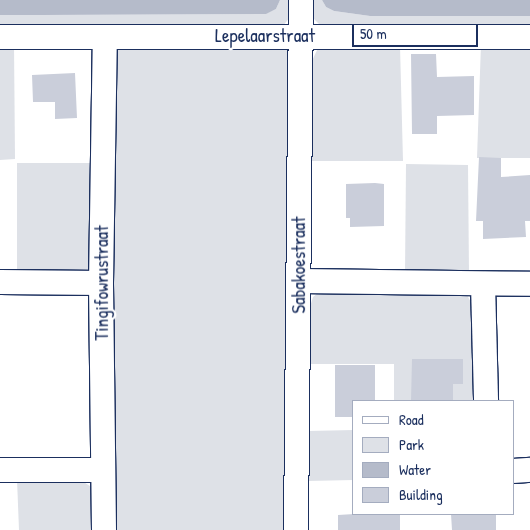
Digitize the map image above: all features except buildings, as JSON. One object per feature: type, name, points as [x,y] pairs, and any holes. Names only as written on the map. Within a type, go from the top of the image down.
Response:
[{"type":"street","name":"Sabakoestraat","points":[[296,530],[300,280],[301,0]]},
{"type":"street","name":"Lepelaarstraat","points":[[0,37],[300,35],[530,37]]},
{"type":"street","name":"Tingifowrustraat","points":[[104,37],[101,283],[104,530]]},
{"type":"street","points":[[300,280],[530,284]]},
{"type":"street","points":[[0,282],[101,283]]},
{"type":"street","points":[[482,284],[486,400]]},
{"type":"street","points":[[0,470],[103,470]]},
{"type":"street","points":[[515,471],[530,470]]},
{"type":"green space","points":[[280,0],[292,0],[290,17],[283,26],[0,30],[0,15],[265,14],[276,9]]},
{"type":"green space","points":[[311,0],[322,0],[326,7],[334,11],[370,16],[530,16],[530,31],[321,26],[314,19]]},
{"type":"green space","points":[[277,42],[289,51],[287,530],[109,530],[114,48]]},
{"type":"green space","points":[[0,44],[14,44],[15,159],[0,160]]},
{"type":"green space","points":[[481,44],[530,44],[530,158],[477,158]]},
{"type":"green space","points":[[319,46],[400,46],[403,161],[309,161],[310,65]]},
{"type":"green space","points":[[17,163],[96,163],[90,274],[17,277]]},
{"type":"green space","points":[[406,164],[468,165],[469,274],[405,274]]},
{"type":"green space","points":[[323,289],[467,295],[474,308],[473,400],[394,400],[394,364],[309,364],[309,310],[313,297]]},
{"type":"green space","points":[[352,430],[352,480],[308,481],[308,431]]},
{"type":"green space","points":[[77,478],[90,486],[96,497],[96,530],[19,530],[17,479]]},
{"type":"water","points":[[0,0],[280,0],[276,9],[266,14],[0,15]]},
{"type":"water","points":[[322,0],[530,0],[530,16],[370,16],[334,11],[326,7]]}]
